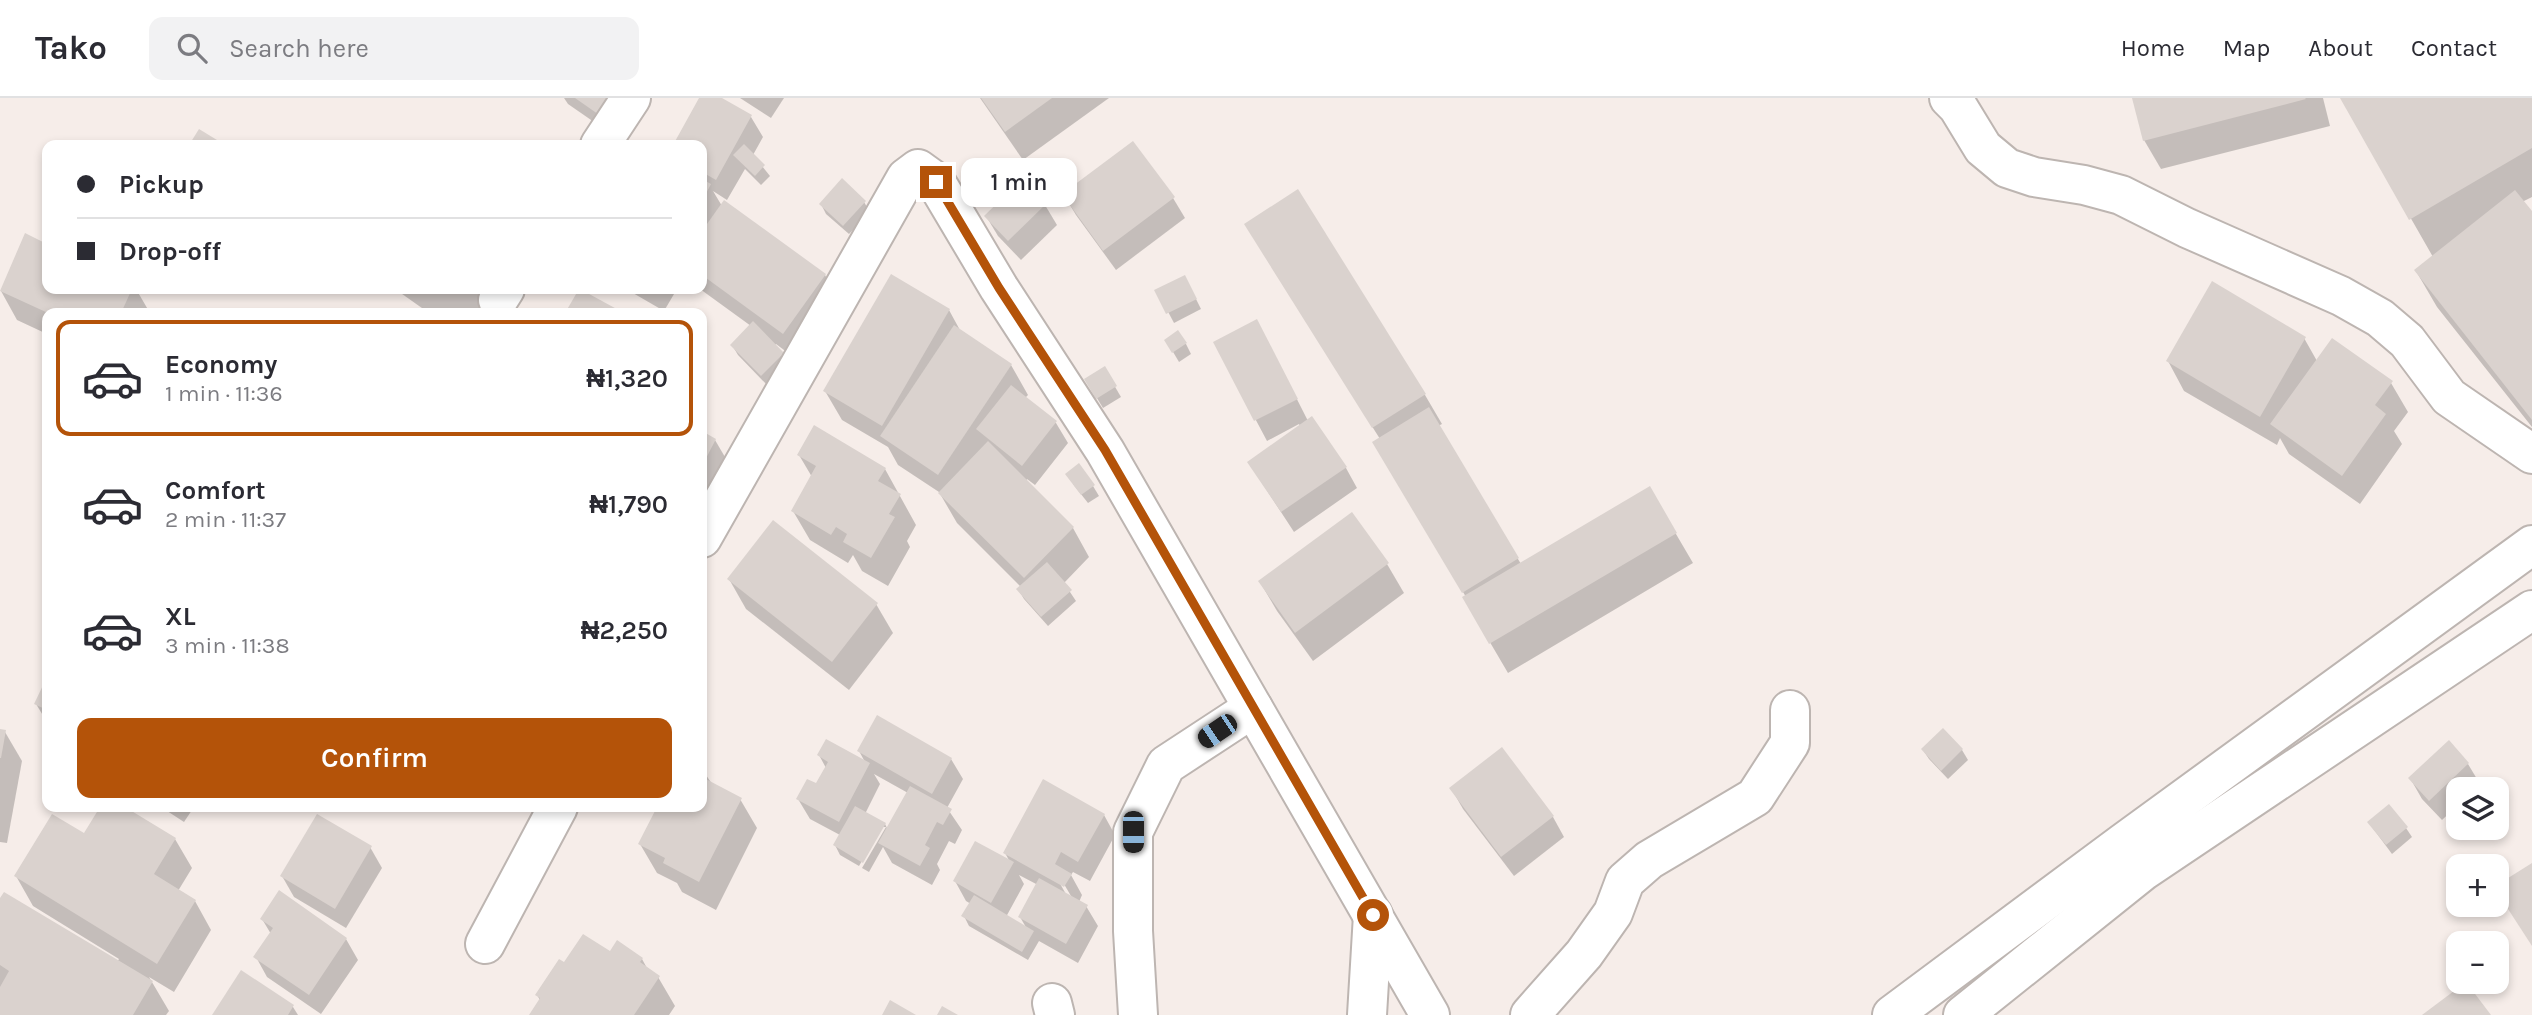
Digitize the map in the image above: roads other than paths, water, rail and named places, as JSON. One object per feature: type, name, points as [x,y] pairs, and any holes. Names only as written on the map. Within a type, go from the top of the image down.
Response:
[{"type":"street","points":[[603,140],[631,98]]},
{"type":"street","points":[[1949,98],[1958,107],[1983,148],[2007,168],[2034,177],[2084,185],[2121,195],[2187,228],[2340,296],[2380,318],[2407,341],[2449,397],[2532,454]]},
{"type":"street","points":[[707,529],[906,178],[918,169],[936,182],[999,288],[1105,450],[1430,1015]]},
{"type":"street","points":[[1892,1015],[2532,545]]},
{"type":"street","points":[[1963,1015],[2143,871],[2532,610]]},
{"type":"street","points":[[1138,1015],[1133,930],[1133,832],[1166,765],[1253,708]]},
{"type":"street","points":[[1530,1015],[1584,954],[1613,913],[1625,881],[1648,860],[1755,797],[1790,743],[1790,710]]},
{"type":"street","points":[[485,944],[555,812]]},
{"type":"street","points":[[1367,1015],[1373,915]]}]
